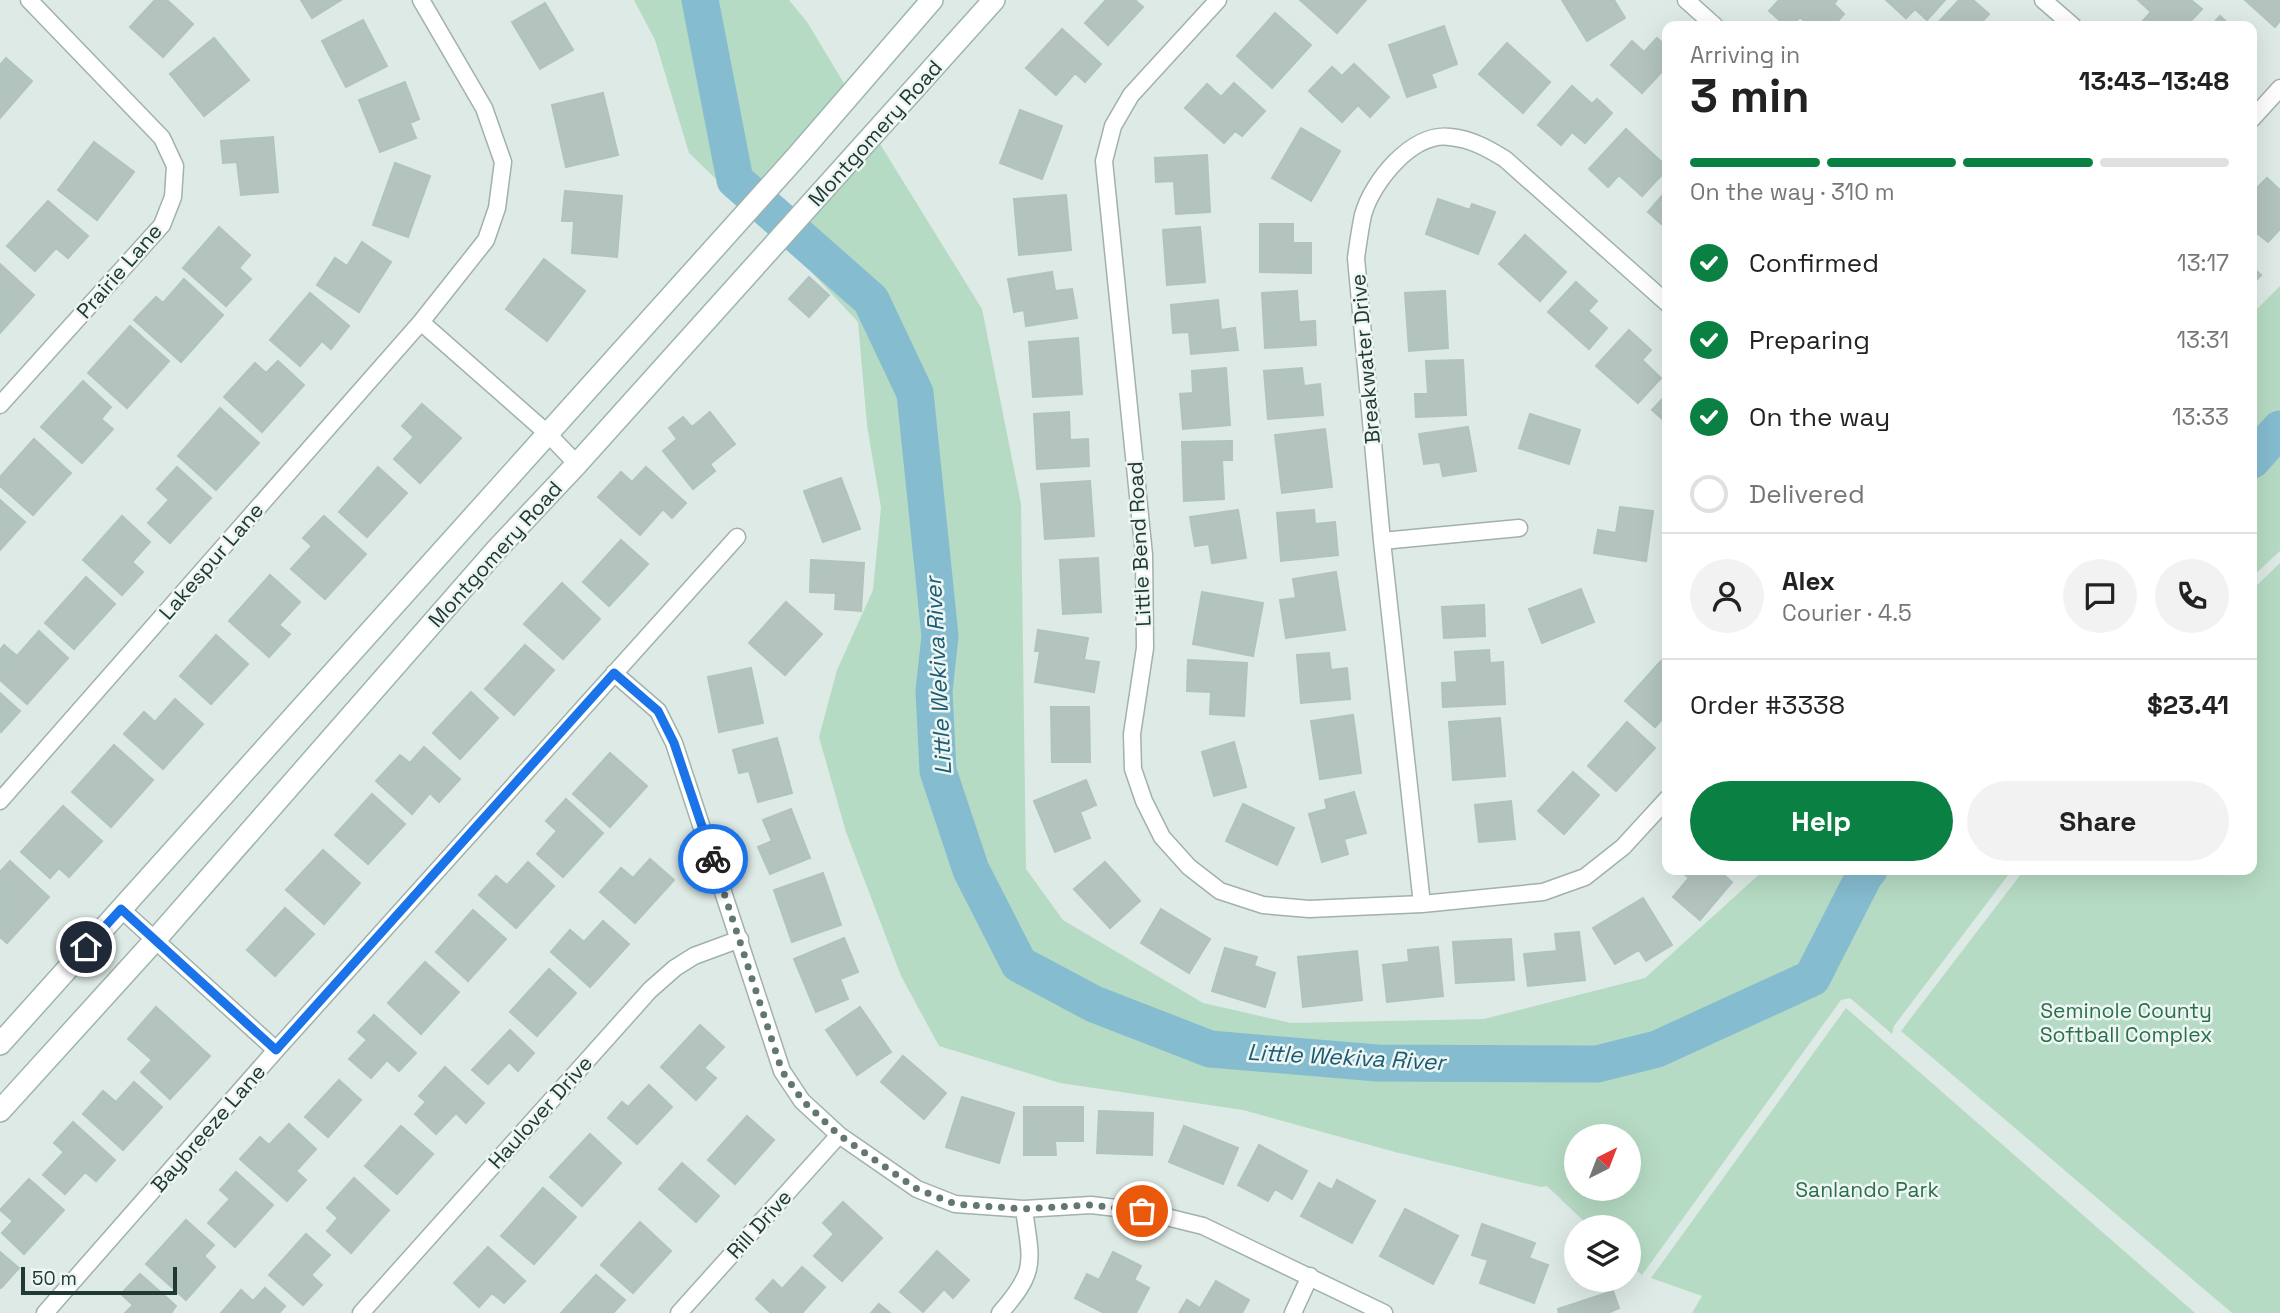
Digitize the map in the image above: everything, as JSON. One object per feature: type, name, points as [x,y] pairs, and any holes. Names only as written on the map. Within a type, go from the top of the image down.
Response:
[{"type":"main road","name":"Montgomery Road","points":[[0,1044],[724,234],[798,155],[932,0]]},
{"type":"main road","name":"Montgomery Road","points":[[0,1111],[156,940],[498,548],[577,464],[994,0]]},
{"type":"street","name":"Prairie Lane","points":[[0,405],[162,225],[173,197],[175,166],[162,138],[29,0]]},
{"type":"street","name":"Lakespur Lane","points":[[0,801],[421,322],[486,240],[497,208],[503,162],[484,108],[421,0]]},
{"type":"street","name":"Little Bend Road","points":[[1218,0],[1131,95],[1113,126],[1104,161],[1144,555],[1145,649],[1132,733],[1133,769],[1144,801],[1162,837],[1189,867],[1220,891],[1263,905],[1309,909],[1422,904],[1543,892],[1586,877],[1623,847],[1662,805]]},
{"type":"street","points":[[1686,0],[1710,21]]},
{"type":"street","points":[[2043,0],[2067,21]]},
{"type":"street","points":[[2257,113],[2280,88]]},
{"type":"street","name":"Breakwater Drive","points":[[1422,904],[1382,541],[1356,258],[1364,213],[1380,180],[1406,150],[1426,141],[1448,136],[1481,144],[1505,159],[1662,299]]},
{"type":"street","points":[[421,322],[547,433],[577,464]]},
{"type":"street","points":[[1382,541],[1519,528]]},
{"type":"street","name":"Baybreeze Lane","points":[[45,1313],[276,1050],[737,537]]},
{"type":"street","points":[[614,673],[658,711],[674,743],[782,1071],[803,1101],[839,1135],[917,1189],[955,1204],[1024,1209],[1091,1205],[1142,1211],[1203,1226],[1384,1313]]},
{"type":"street","points":[[121,909],[276,1050]]},
{"type":"street","name":"Haulover Drive","points":[[361,1313],[650,990],[675,968],[694,956],[740,939]]},
{"type":"street","name":"Rill Drive","points":[[679,1313],[839,1135]]},
{"type":"street","points":[[1000,1313],[1017,1294],[1028,1275],[1030,1258],[1024,1209]]},
{"type":"street","points":[[1293,1313],[1310,1276]]},
{"type":"green space","points":[[634,0],[789,0],[807,22],[845,85],[740,202],[689,153],[655,40]]},
{"type":"green space","points":[[880,144],[982,309],[1021,504],[1026,869],[1063,920],[1203,1003],[1291,1023],[1484,1019],[1645,978],[1758,875],[2008,875],[1894,1026],[1892,1034],[1850,998],[1841,1000],[1642,1275],[1641,1215],[1577,1215],[1547,1186],[1541,1187],[1395,1152],[1243,1110],[1060,1083],[939,1046],[901,976],[846,832],[819,737],[837,670],[873,590],[881,508],[867,425],[858,322],[788,247]]},
{"type":"green space","points":[[2280,286],[2280,551],[2257,572],[2257,309]]},
{"type":"green space","name":"Seminole County Softball Complex","points":[[2280,563],[2280,1313],[2232,1313],[1901,1031],[2020,875],[2257,875],[2257,585]]},
{"type":"green space","name":"Sanlando Park","points":[[1846,1008],[2195,1313],[1692,1313],[1702,1296],[1651,1278]]},
{"type":"building","points":[[155,0],[167,0],[193,24],[163,57],[130,27]]},
{"type":"building","points":[[301,0],[341,0],[312,18]]},
{"type":"building","points":[[1106,0],[1135,0],[1143,7],[1108,45],[1085,23]]},
{"type":"building","points":[[1300,0],[1366,0],[1337,33]]},
{"type":"building","points":[[1562,0],[1614,0],[1625,18],[1587,41]]},
{"type":"building","points":[[1779,0],[1837,0],[1834,4],[1844,14],[1838,21],[1804,21],[1800,17],[1796,21],[1780,21],[1769,11]]},
{"type":"building","points":[[1886,0],[1945,0],[1927,20],[1915,9],[1906,18]]},
{"type":"building","points":[[1959,0],[1973,0],[1989,14],[1983,21],[1940,21]]},
{"type":"building","points":[[2138,0],[2191,0],[2202,9],[2191,21],[2143,21],[2151,12]]},
{"type":"building","points":[[2245,0],[2280,0],[2280,21],[2275,27]]},
{"type":"building","points":[[545,3],[573,50],[540,69],[512,22]]},
{"type":"building","points":[[1275,13],[1311,45],[1272,88],[1237,56]]},
{"type":"building","points":[[363,20],[387,66],[346,87],[322,41]]},
{"type":"building","points":[[1444,26],[1457,64],[1431,74],[1436,87],[1407,97],[1389,45]]},
{"type":"building","points":[[1062,29],[1101,64],[1085,82],[1075,73],[1056,95],[1026,68]]},
{"type":"building","points":[[214,38],[249,80],[204,116],[170,74]]},
{"type":"building","points":[[1657,38],[1662,43],[1662,71],[1642,93],[1611,65],[1632,41],[1644,52]]},
{"type":"building","points":[[1507,43],[1550,82],[1523,113],[1479,74]]},
{"type":"building","points":[[6,58],[32,81],[0,118],[0,65]]},
{"type":"building","points":[[1354,64],[1389,97],[1370,117],[1358,105],[1342,122],[1309,91],[1332,67],[1342,76]]},
{"type":"building","points":[[405,82],[419,119],[410,123],[416,138],[380,152],[359,100]]},
{"type":"building","points":[[1234,83],[1265,111],[1242,136],[1235,131],[1224,143],[1185,108],[1207,84],[1221,97]]},
{"type":"building","points":[[1572,86],[1592,104],[1597,99],[1612,113],[1585,143],[1572,132],[1561,145],[1538,125]]},
{"type":"building","points":[[603,93],[618,155],[566,167],[552,105]]},
{"type":"building","points":[[1020,110],[1062,126],[1042,179],[1000,163]]},
{"type":"building","points":[[1301,128],[1340,151],[1311,201],[1272,178]]},
{"type":"building","points":[[1626,129],[1662,162],[1662,174],[1642,196],[1619,175],[1608,187],[1589,169]]},
{"type":"building","points":[[273,137],[278,192],[241,195],[237,162],[223,163],[221,141]]},
{"type":"building","points":[[94,142],[134,172],[97,220],[58,190]]},
{"type":"building","points":[[1207,155],[1210,212],[1176,214],[1174,181],[1156,182],[1155,158]]},
{"type":"building","points":[[395,163],[430,176],[408,237],[373,225]]},
{"type":"building","points":[[2267,178],[2280,190],[2280,229],[2268,242],[2257,233],[2257,188]]},
{"type":"building","points":[[565,191],[622,196],[617,257],[572,253],[574,221],[562,221]]},
{"type":"building","points":[[1066,195],[1071,250],[1019,255],[1014,199]]},
{"type":"building","points":[[1662,196],[1662,225],[1648,212]]},
{"type":"building","points":[[1438,199],[1470,210],[1472,204],[1495,212],[1478,254],[1426,234]]},
{"type":"building","points":[[48,201],[88,236],[68,258],[56,248],[35,271],[7,246]]},
{"type":"building","points":[[1260,224],[1293,224],[1293,243],[1311,243],[1311,273],[1260,272]]},
{"type":"building","points":[[219,227],[250,255],[239,268],[251,279],[226,306],[183,268]]},
{"type":"building","points":[[1200,227],[1205,282],[1167,285],[1163,230]]},
{"type":"building","points":[[1525,235],[1566,272],[1540,301],[1499,264]]},
{"type":"building","points":[[362,242],[391,262],[359,312],[317,285],[335,258],[347,266]]},
{"type":"building","points":[[544,259],[585,291],[547,341],[506,309]]},
{"type":"building","points":[[0,264],[34,295],[0,333]]},
{"type":"building","points":[[1052,272],[1055,291],[1072,289],[1077,318],[1026,326],[1024,310],[1014,312],[1008,279]]},
{"type":"building","points":[[809,277],[829,295],[809,317],[789,299]]},
{"type":"building","points":[[184,279],[223,315],[181,362],[134,320],[156,297],[163,303]]},
{"type":"building","points":[[1576,282],[1597,301],[1588,311],[1607,328],[1589,349],[1548,312]]},
{"type":"building","points":[[1297,291],[1299,322],[1315,321],[1316,345],[1265,348],[1262,293]]},
{"type":"building","points":[[1445,291],[1448,348],[1409,351],[1405,293]]},
{"type":"building","points":[[310,293],[349,326],[331,349],[322,341],[300,366],[270,340]]},
{"type":"building","points":[[1218,300],[1221,330],[1235,328],[1238,350],[1191,354],[1189,332],[1173,333],[1171,305]]},
{"type":"building","points":[[130,326],[169,361],[127,408],[88,373]]},
{"type":"building","points":[[1629,330],[1651,350],[1642,360],[1661,378],[1638,403],[1596,366]]},
{"type":"building","points":[[1078,338],[1082,394],[1033,397],[1029,342]]},
{"type":"building","points":[[1463,360],[1466,415],[1416,417],[1415,394],[1428,394],[1426,361]]},
{"type":"building","points":[[278,361],[304,385],[262,432],[224,397],[255,363],[266,373]]},
{"type":"building","points":[[1226,368],[1230,425],[1183,429],[1180,394],[1193,393],[1192,371]]},
{"type":"building","points":[[1302,368],[1304,386],[1320,384],[1323,415],[1268,419],[1264,371]]},
{"type":"building","points":[[83,381],[111,407],[101,419],[113,429],[82,463],[41,427]]},
{"type":"building","points":[[1662,399],[1662,419],[1652,410]]},
{"type":"building","points":[[422,404],[461,438],[420,483],[394,459],[414,437],[402,426]]},
{"type":"building","points":[[220,408],[259,443],[216,490],[178,456]]},
{"type":"building","points":[[710,412],[735,444],[710,464],[715,471],[693,489],[663,451],[677,439],[669,428],[683,417],[692,427]]},
{"type":"building","points":[[1069,412],[1070,440],[1088,439],[1089,466],[1037,469],[1034,414]]},
{"type":"building","points":[[1530,414],[1580,430],[1569,464],[1519,448]]},
{"type":"building","points":[[1468,427],[1476,471],[1443,476],[1440,462],[1424,464],[1419,434]]},
{"type":"building","points":[[1325,429],[1332,487],[1282,493],[1275,435]]},
{"type":"building","points":[[34,439],[71,473],[33,515],[0,486],[0,477]]},
{"type":"building","points":[[1232,441],[1232,460],[1222,460],[1224,499],[1184,501],[1182,442]]},
{"type":"building","points":[[177,467],[211,498],[170,543],[148,523],[169,500],[157,489]]},
{"type":"building","points":[[378,467],[407,493],[367,537],[339,512]]},
{"type":"building","points":[[646,467],[686,503],[672,518],[663,509],[640,535],[598,497],[621,472],[632,482]]},
{"type":"building","points":[[841,478],[860,529],[823,542],[804,491]]},
{"type":"building","points":[[1090,481],[1094,536],[1045,539],[1041,484]]},
{"type":"building","points":[[0,500],[25,522],[0,550]]},
{"type":"building","points":[[1620,507],[1653,511],[1646,561],[1594,553],[1598,530],[1616,533]]},
{"type":"building","points":[[1238,510],[1246,558],[1212,563],[1209,544],[1195,546],[1190,517]]},
{"type":"building","points":[[1314,510],[1315,524],[1335,522],[1338,555],[1281,561],[1277,513]]},
{"type":"building","points":[[122,516],[150,542],[132,562],[143,572],[122,595],[83,560]]},
{"type":"building","points":[[324,516],[366,554],[325,599],[291,569],[312,546],[303,538]]},
{"type":"building","points":[[621,540],[648,564],[609,606],[583,582]]},
{"type":"building","points":[[1098,558],[1101,612],[1063,614],[1060,560]]},
{"type":"building","points":[[811,560],[864,563],[861,611],[835,609],[836,593],[810,592]]},
{"type":"building","points":[[1336,572],[1345,630],[1286,638],[1280,600],[1296,598],[1293,579]]},
{"type":"building","points":[[270,575],[300,602],[279,625],[290,634],[269,657],[229,621]]},
{"type":"building","points":[[86,577],[115,604],[74,649],[45,623]]},
{"type":"building","points":[[562,583],[600,619],[563,659],[524,624]]},
{"type":"building","points":[[1581,589],[1594,622],[1542,643],[1529,609]]},
{"type":"building","points":[[1202,592],[1263,603],[1253,656],[1193,644]]},
{"type":"building","points":[[786,602],[822,634],[785,675],[749,643]]},
{"type":"building","points":[[1484,605],[1485,636],[1444,638],[1442,607]]},
{"type":"building","points":[[1038,630],[1088,638],[1084,660],[1099,662],[1094,692],[1035,682],[1040,651],[1035,651]]},
{"type":"building","points":[[39,631],[68,658],[27,704],[0,680],[0,650],[4,645],[17,656]]},
{"type":"building","points":[[216,635],[248,664],[211,704],[180,676]]},
{"type":"building","points":[[525,645],[554,670],[514,715],[485,689]]},
{"type":"building","points":[[1489,650],[1490,663],[1503,662],[1505,704],[1443,707],[1442,683],[1457,682],[1455,652]]},
{"type":"building","points":[[1329,653],[1331,670],[1347,668],[1350,699],[1301,703],[1297,655]]},
{"type":"building","points":[[1188,660],[1247,663],[1244,716],[1210,714],[1211,692],[1187,691]]},
{"type":"building","points":[[1662,662],[1662,719],[1655,727],[1625,701]]},
{"type":"building","points":[[751,668],[763,723],[719,732],[708,677]]},
{"type":"building","points":[[471,692],[498,718],[460,759],[433,733]]},
{"type":"building","points":[[0,693],[20,711],[1,732],[0,731]]},
{"type":"building","points":[[175,699],[203,724],[163,769],[124,734],[144,712],[155,722]]},
{"type":"building","points":[[1051,707],[1089,707],[1090,762],[1052,762]]},
{"type":"building","points":[[1353,715],[1361,773],[1320,779],[1311,721]]},
{"type":"building","points":[[1500,718],[1505,776],[1453,780],[1449,722]]},
{"type":"building","points":[[1627,722],[1655,748],[1616,791],[1588,766]]},
{"type":"building","points":[[777,738],[792,793],[758,802],[749,771],[739,773],[733,750]]},
{"type":"building","points":[[1234,742],[1246,787],[1214,796],[1202,752]]},
{"type":"building","points":[[114,745],[153,780],[111,827],[72,792]]},
{"type":"building","points":[[424,747],[460,779],[439,802],[430,793],[412,814],[376,781],[400,755],[410,763]]},
{"type":"building","points":[[610,753],[647,786],[610,827],[573,794]]},
{"type":"building","points":[[1573,772],[1599,795],[1564,834],[1538,811]]},
{"type":"building","points":[[1086,780],[1096,805],[1080,812],[1090,838],[1055,852],[1034,801]]},
{"type":"building","points":[[1354,792],[1366,833],[1344,839],[1348,854],[1322,862],[1309,814],[1327,809],[1325,800]]},
{"type":"building","points":[[372,794],[405,824],[368,864],[335,835]]},
{"type":"building","points":[[566,799],[603,833],[563,877],[537,854],[557,831],[546,821]]},
{"type":"building","points":[[1511,801],[1515,839],[1479,842],[1475,805]]},
{"type":"building","points":[[1243,804],[1294,828],[1277,865],[1226,841]]},
{"type":"building","points":[[63,806],[102,841],[69,877],[59,868],[50,878],[21,852]]},
{"type":"building","points":[[791,809],[810,858],[770,874],[758,847],[772,841],[763,820]]},
{"type":"building","points":[[323,850],[360,883],[324,924],[286,890]]},
{"type":"building","points":[[650,859],[674,880],[635,923],[600,892],[621,868],[633,878]]},
{"type":"building","points":[[10,861],[49,897],[7,943],[0,937],[0,872]]},
{"type":"building","points":[[528,862],[554,886],[516,928],[479,895],[496,876],[507,885]]},
{"type":"building","points":[[1105,862],[1140,901],[1110,928],[1074,889]]},
{"type":"building","points":[[823,873],[841,925],[792,942],[774,890]]},
{"type":"building","points":[[1685,875],[1724,875],[1732,882],[1700,920],[1673,897],[1689,878]]},
{"type":"building","points":[[1643,898],[1672,945],[1646,961],[1639,950],[1615,964],[1593,928]]},
{"type":"building","points":[[285,908],[314,934],[275,976],[247,950]]},
{"type":"building","points":[[1161,909],[1210,939],[1189,973],[1141,943]]},
{"type":"building","points":[[473,910],[506,939],[468,981],[436,952]]},
{"type":"building","points":[[603,921],[629,944],[590,987],[551,952],[570,930],[584,942]]},
{"type":"building","points":[[1579,932],[1585,980],[1528,986],[1524,954],[1557,951],[1555,934]]},
{"type":"building","points":[[844,938],[858,972],[840,979],[848,999],[816,1012],[794,959]]},
{"type":"building","points":[[1511,939],[1514,980],[1456,983],[1453,942]]},
{"type":"building","points":[[1438,947],[1443,996],[1387,1002],[1383,965],[1409,962],[1408,950]]},
{"type":"building","points":[[1225,948],[1257,957],[1254,966],[1275,973],[1265,1007],[1212,991]]},
{"type":"building","points":[[1357,951],[1362,1000],[1303,1007],[1298,957]]},
{"type":"building","points":[[425,962],[459,992],[421,1034],[388,1003]]},
{"type":"building","points":[[549,969],[576,993],[537,1036],[510,1012]]},
{"type":"building","points":[[156,1007],[210,1056],[170,1099],[141,1072],[152,1060],[128,1039]]},
{"type":"building","points":[[860,1007],[891,1052],[857,1075],[826,1030]]},
{"type":"building","points":[[374,1015],[416,1053],[399,1071],[387,1060],[371,1078],[349,1059],[367,1040],[358,1032]]},
{"type":"building","points":[[700,1025],[724,1047],[704,1068],[716,1078],[696,1100],[661,1067]]},
{"type":"building","points":[[510,1030],[534,1053],[518,1071],[509,1062],[488,1084],[472,1070]]},
{"type":"building","points":[[903,1056],[946,1093],[924,1119],[881,1082]]},
{"type":"building","points":[[445,1067],[484,1103],[466,1123],[456,1113],[436,1134],[415,1114],[426,1102],[419,1096]]},
{"type":"building","points":[[339,1080],[361,1100],[328,1137],[305,1117]]},
{"type":"building","points":[[134,1082],[162,1107],[123,1150],[83,1114],[103,1091],[116,1102]]},
{"type":"building","points":[[649,1085],[672,1107],[637,1144],[608,1118],[622,1102],[628,1107]]},
{"type":"building","points":[[962,1097],[1014,1113],[999,1163],[946,1147]]},
{"type":"building","points":[[1024,1107],[1083,1107],[1083,1141],[1055,1141],[1056,1155],[1024,1155]]},
{"type":"building","points":[[1099,1111],[1153,1113],[1152,1155],[1097,1153]]},
{"type":"building","points":[[747,1116],[774,1140],[735,1184],[708,1160]]},
{"type":"building","points":[[73,1122],[115,1160],[96,1181],[85,1172],[65,1194],[43,1175],[64,1152],[54,1143]]},
{"type":"building","points":[[289,1124],[316,1149],[296,1171],[306,1180],[287,1201],[240,1159],[260,1137],[269,1145]]},
{"type":"building","points":[[401,1126],[433,1154],[397,1194],[365,1166]]},
{"type":"building","points":[[1184,1126],[1238,1148],[1223,1184],[1169,1162]]},
{"type":"building","points":[[590,1134],[621,1163],[582,1206],[550,1177]]},
{"type":"building","points":[[1259,1145],[1307,1171],[1292,1199],[1275,1189],[1268,1201],[1238,1185]]},
{"type":"building","points":[[682,1163],[719,1196],[696,1222],[659,1189]]},
{"type":"building","points":[[236,1172],[273,1205],[235,1247],[208,1223],[230,1199],[220,1190]]},
{"type":"building","points":[[354,1178],[389,1210],[351,1253],[327,1231],[338,1218],[327,1208]]},
{"type":"building","points":[[29,1179],[64,1210],[24,1254],[2,1233],[13,1221],[0,1210]]},
{"type":"building","points":[[1337,1180],[1375,1201],[1352,1243],[1301,1216],[1319,1183],[1332,1190]]},
{"type":"building","points":[[543,1188],[576,1217],[534,1264],[501,1236]]},
{"type":"building","points":[[843,1202],[882,1238],[842,1281],[814,1256],[834,1234],[823,1223]]},
{"type":"building","points":[[1405,1209],[1458,1236],[1433,1284],[1380,1256]]},
{"type":"building","points":[[186,1220],[214,1245],[204,1256],[215,1267],[186,1300],[146,1264]]},
{"type":"building","points":[[640,1222],[671,1251],[633,1293],[601,1265]]},
{"type":"building","points":[[1482,1224],[1535,1243],[1529,1258],[1548,1265],[1534,1303],[1480,1283],[1488,1260],[1472,1255]]},
{"type":"building","points":[[306,1234],[330,1255],[311,1275],[322,1285],[303,1305],[269,1275]]},
{"type":"building","points":[[488,1247],[525,1281],[504,1303],[492,1293],[479,1307],[454,1283]]},
{"type":"building","points":[[937,1251],[969,1280],[953,1298],[944,1289],[923,1312],[900,1292]]},
{"type":"building","points":[[0,1252],[19,1268],[1,1288],[0,1288]]},
{"type":"building","points":[[1113,1252],[1141,1266],[1134,1280],[1149,1288],[1136,1313],[1104,1313],[1075,1298],[1087,1274],[1099,1280]]},
{"type":"building","points":[[802,1267],[825,1287],[802,1313],[771,1313],[756,1299],[773,1280],[782,1289]]},
{"type":"building","points":[[140,1274],[176,1306],[171,1313],[125,1313],[133,1305],[121,1294]]},
{"type":"building","points":[[596,1275],[625,1300],[613,1313],[561,1313]]},
{"type":"building","points":[[1216,1281],[1249,1300],[1242,1313],[1179,1313],[1187,1300],[1200,1308]]},
{"type":"building","points":[[265,1288],[285,1306],[279,1313],[221,1313],[241,1290],[253,1301]]},
{"type":"building","points":[[1610,1292],[1613,1292],[1619,1308],[1608,1313],[1559,1313],[1558,1309]]},
{"type":"building","points":[[879,1304],[890,1313],[871,1313]]},
{"type":"waterway","name":"Little Wekiva River","points":[[700,0],[735,180],[871,300],[915,393],[940,636],[934,691],[938,771],[971,870],[1019,964],[1094,1004],[1210,1049],[1377,1063],[1597,1064],[1657,1049],[1812,978],[1865,875]]},
{"type":"waterway","name":"Little Wekiva River","points":[[2257,454],[2280,429]]},
{"type":"way so far","points":[[713,859],[782,1071],[803,1101],[839,1135],[917,1189],[955,1204],[1024,1209],[1091,1205],[1142,1211]]},
{"type":"route","points":[[86,947],[121,909],[276,1050],[614,673],[658,711],[674,743],[713,859]]}]
